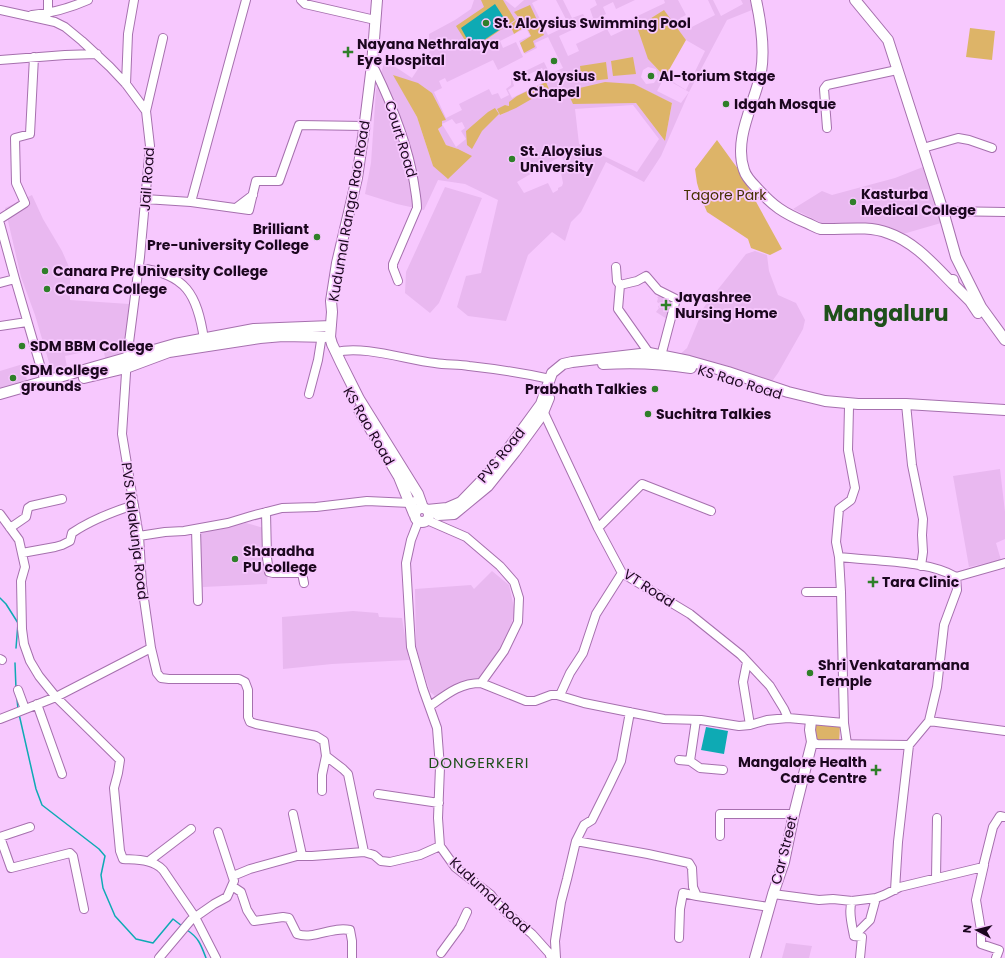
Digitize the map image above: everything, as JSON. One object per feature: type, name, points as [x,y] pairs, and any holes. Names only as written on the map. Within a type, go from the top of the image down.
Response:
[{"type":"main road","name":"Kudumal Ranga Rao Road","points":[[322,335],[332,312],[331,301],[337,263],[357,178],[374,65],[377,0]]},
{"type":"main road","points":[[756,0],[759,13],[762,48],[761,71],[755,97],[741,137],[743,169],[748,178],[770,202],[787,215],[819,228],[871,228],[887,232],[903,239],[927,258],[958,288]]},
{"type":"main road","points":[[855,0],[888,40],[923,148],[956,257],[957,265],[955,270],[952,274],[944,276]]},
{"type":"main road","points":[[956,257],[981,307],[1005,340]]},
{"type":"main road","points":[[967,281],[957,277],[953,280],[1005,347]]},
{"type":"main road","points":[[322,335],[324,319],[331,301]]},
{"type":"main road","points":[[0,400],[26,395],[92,376],[175,344],[254,329],[322,335]]},
{"type":"main road","points":[[0,394],[169,352],[260,338],[322,335]]},
{"type":"main road","name":"KS Rao Road","points":[[322,335],[418,494],[423,513]]},
{"type":"main road","points":[[551,376],[563,364],[572,362],[661,356],[690,361],[788,392],[825,401],[906,407],[1005,410]]},
{"type":"main road","name":"KS Rao Road","points":[[541,409],[555,380],[565,369],[581,366],[622,363],[649,358],[727,376],[774,393],[813,403],[849,407],[906,407],[962,415],[1005,416]]},
{"type":"main road","name":"KS Rao Road","points":[[337,359],[350,394],[399,477],[410,503],[423,513]]},
{"type":"main road","name":"PVS Road","points":[[423,513],[447,508],[461,502],[495,467],[541,409],[551,376]]},
{"type":"main road","name":"Car Street","points":[[755,958],[772,894],[784,862],[812,742],[810,730],[811,721]]},
{"type":"street","points":[[48,0],[48,13]]},
{"type":"street","points":[[23,15],[48,13],[72,7],[88,0]]},
{"type":"street","points":[[126,84],[128,34],[134,0]]},
{"type":"street","points":[[191,202],[246,0]]},
{"type":"street","points":[[301,0],[305,4],[375,20]]},
{"type":"street","points":[[0,10],[55,22],[65,27],[98,54],[126,84],[146,111]]},
{"type":"street","points":[[146,111],[163,38]]},
{"type":"street","points":[[0,60],[98,54]]},
{"type":"street","points":[[0,219],[25,203],[16,183],[15,138],[30,134],[34,57]]},
{"type":"street","points":[[110,67],[115,69],[122,68],[128,59]]},
{"type":"street","name":"Court Road","points":[[374,65],[391,102],[412,167],[417,201],[417,208],[393,264],[398,281]]},
{"type":"street","points":[[826,128],[825,86],[897,70]]},
{"type":"street","name":"Jail Road","points":[[127,363],[150,146],[146,111]]},
{"type":"street","points":[[145,199],[191,202],[249,210],[256,181],[279,182],[299,124],[364,126]]},
{"type":"street","points":[[923,148],[958,138],[992,148]]},
{"type":"street","points":[[943,211],[1005,212]]},
{"type":"street","points":[[0,224],[45,382]]},
{"type":"street","points":[[616,267],[617,281],[620,285],[618,309],[649,358]]},
{"type":"street","points":[[138,268],[163,273],[180,282],[186,288],[194,300],[201,316],[204,339]]},
{"type":"street","points":[[620,285],[637,281],[646,276],[658,290],[676,300],[661,356]]},
{"type":"street","points":[[0,283],[15,279]]},
{"type":"street","points":[[0,326],[27,322]]},
{"type":"street","points":[[309,394],[318,360],[322,335]]},
{"type":"street","points":[[337,359],[344,350],[369,351],[436,363],[551,376]]},
{"type":"street","name":"PVS Kalakunja Road","points":[[127,363],[122,434],[139,536],[142,586],[151,648],[157,673],[161,678],[169,679],[238,678],[245,682],[248,690],[248,717],[250,722],[316,736],[324,741],[326,756]]},
{"type":"street","points":[[846,744],[844,723],[841,592],[839,557],[836,542],[840,509],[851,500],[855,488],[848,450],[849,407]]},
{"type":"street","points":[[906,407],[912,465],[923,519],[923,552],[921,566]]},
{"type":"street","name":"VT Road","points":[[541,409],[598,528],[622,573],[690,614],[741,655],[770,686],[788,718]]},
{"type":"street","points":[[598,528],[642,484],[711,511]]},
{"type":"street","points":[[10,528],[26,517],[28,508],[62,499]]},
{"type":"street","points":[[139,536],[196,529],[228,523],[282,508],[316,507],[367,501],[410,503]]},
{"type":"street","points":[[22,552],[62,545],[70,541],[72,533],[89,522],[134,505]]},
{"type":"street","points":[[266,512],[267,558],[269,572],[302,573],[304,583]]},
{"type":"street","points":[[423,513],[466,537],[500,566],[514,582],[519,598],[518,622],[504,650],[481,683]]},
{"type":"street","name":"Kudumal Road","points":[[423,513],[411,540],[406,563],[411,647],[423,689],[437,728],[440,767],[440,846],[455,867],[486,890],[507,913],[540,942],[551,958]]},
{"type":"street","points":[[0,514],[19,540],[25,567],[21,581],[22,629],[26,652],[39,676],[56,697],[120,760],[114,788],[120,851],[123,859],[149,861],[158,864],[193,918],[216,958]]},
{"type":"street","points":[[196,529],[198,601]]},
{"type":"street","points":[[839,557],[931,567],[956,577],[1005,563]]},
{"type":"street","points":[[560,695],[570,673],[582,653],[596,614],[622,573]]},
{"type":"street","points":[[897,887],[898,842],[909,745],[928,721],[937,687],[944,625],[957,590],[956,577]]},
{"type":"street","points":[[806,592],[841,592]]},
{"type":"street","points":[[0,719],[56,697],[151,648]]},
{"type":"street","points":[[747,662],[743,682],[750,725]]},
{"type":"street","points":[[430,706],[453,690],[472,683],[481,683],[526,701],[535,701],[551,695],[560,695],[584,703],[664,719],[696,720],[739,726],[750,725],[767,720],[788,718],[844,723]]},
{"type":"street","points":[[18,690],[23,709]]},
{"type":"street","points":[[36,704],[62,774]]},
{"type":"street","points":[[556,958],[556,941],[561,902],[576,840],[584,825],[592,820],[621,760],[630,712]]},
{"type":"street","points":[[690,761],[696,720]]},
{"type":"street","points":[[928,721],[1005,731]]},
{"type":"street","points":[[812,742],[817,744],[909,745]]},
{"type":"street","points":[[322,791],[322,775],[326,756],[348,774],[364,852]]},
{"type":"street","points":[[679,760],[690,761],[700,768],[723,770]]},
{"type":"street","points":[[378,794],[439,803]]},
{"type":"street","points":[[293,814],[302,855]]},
{"type":"street","points":[[720,836],[720,814],[794,814]]},
{"type":"street","points":[[996,958],[999,950],[981,944],[981,930],[976,900],[993,827],[1000,816],[1005,817]]},
{"type":"street","points":[[936,878],[937,818]]},
{"type":"street","points":[[30,827],[0,837],[11,868],[70,853],[73,856],[84,909]]},
{"type":"street","points":[[149,861],[192,829]]},
{"type":"street","points":[[159,958],[193,918],[227,897],[234,882],[218,832]]},
{"type":"street","points":[[576,840],[689,863],[692,868],[693,887],[696,896]]},
{"type":"street","points":[[233,876],[250,869],[302,855],[319,856],[364,852],[374,855],[381,861],[390,862],[420,855],[440,846]]},
{"type":"street","points":[[772,894],[819,900],[833,899],[852,901],[876,898],[897,887],[983,867],[984,865]]},
{"type":"street","points":[[232,886],[241,892],[247,910],[254,920],[289,918],[297,934],[304,936],[343,928],[350,930],[352,941],[352,958]]},
{"type":"street","points":[[679,938],[680,909],[683,893],[769,907]]},
{"type":"street","points":[[854,936],[870,920],[876,898]]},
{"type":"street","points":[[852,901],[850,904],[850,921],[854,936]]},
{"type":"street","points":[[440,952],[460,927],[467,912]]},
{"type":"street","points":[[854,936],[862,937],[860,958]]},
{"type":"street","points":[[540,942],[547,945],[553,944],[556,941]]},
{"type":"shaded area","name":"St. Aloysius University","points":[[474,0],[505,0],[515,8],[524,0],[538,0],[532,3],[548,35],[569,25],[556,0],[563,0],[572,18],[583,14],[587,21],[593,18],[590,9],[597,5],[595,0],[635,0],[616,9],[613,2],[603,7],[606,14],[559,36],[568,56],[579,51],[576,44],[607,29],[611,36],[630,27],[627,21],[665,3],[664,0],[678,0],[686,15],[680,18],[686,30],[715,15],[708,0],[713,0],[721,16],[743,4],[741,0],[750,0],[752,10],[727,20],[689,92],[661,156],[644,182],[606,162],[581,212],[571,222],[565,241],[552,232],[528,255],[506,321],[468,316],[457,307],[466,276],[481,273],[498,200],[465,184],[438,180],[424,210],[397,204],[365,194],[371,163],[376,90],[385,60],[412,78],[430,51],[429,34],[455,20],[471,9]],"holes":[[[664,11],[686,40],[705,51],[686,90],[665,77],[648,59]],[[514,12],[544,34],[533,41],[526,26],[514,34],[510,25],[519,18]],[[526,28],[530,36],[519,41],[525,54],[537,48],[535,43],[548,37],[563,68],[550,74],[544,62],[511,78],[511,85],[506,89],[509,95],[501,99],[498,93],[492,95],[489,89],[459,104],[462,110],[446,118],[434,92],[442,88],[439,81],[445,78],[447,82],[493,60],[498,70],[523,57],[516,42],[503,48],[500,41]],[[648,67],[656,69],[658,77],[654,83],[646,84],[641,77],[643,70]],[[542,68],[548,80],[512,98],[508,90],[514,86],[513,82]],[[394,75],[446,120],[442,121],[442,126],[438,129],[446,145],[458,149],[433,166],[417,117]],[[664,78],[689,92],[681,103],[657,91]],[[546,82],[549,89],[501,115],[505,105],[509,106]],[[633,84],[672,103],[665,141],[636,103]],[[633,105],[659,139],[637,172],[579,144],[575,109]],[[452,119],[456,124],[462,122],[465,128],[461,131],[466,139],[456,147],[442,124]],[[561,156],[568,168],[561,173],[563,183],[562,186],[553,193],[548,183],[524,193],[517,182]]]},
{"type":"shaded area","name":"St. Aloysius Swimming Pool","points":[[495,4],[508,24],[472,48],[461,28]]},
{"type":"shaded area","name":"Kasturba Medical College","points":[[923,167],[941,223],[903,234],[892,230],[824,224],[793,209],[822,191],[832,195],[895,178]]},
{"type":"shaded area","points":[[445,187],[482,198],[439,303],[430,313],[405,293],[406,272]]},
{"type":"shaded area","name":"Canara College","points":[[32,195],[69,267],[71,279],[70,300],[129,304],[125,361],[107,367],[103,348],[65,356],[68,373],[53,376],[35,315],[21,277],[5,208]]},
{"type":"shaded area","points":[[755,251],[767,255],[769,271],[778,295],[796,303],[805,320],[803,329],[778,373],[768,387],[677,357],[687,348],[704,307],[746,254]]},
{"type":"shaded area","name":"Jayashree Nursing Home","points":[[661,293],[675,301],[667,319],[656,312],[660,304],[657,302],[657,298]]},
{"type":"shaded area","name":"SDM college grounds","points":[[23,364],[28,384],[0,391],[0,371]]},
{"type":"shaded area","points":[[1000,469],[1005,512],[1005,539],[996,543],[1001,560],[969,567],[953,476]]},
{"type":"shaded area","name":"Sharadha PU college","points":[[246,523],[267,529],[271,535],[267,584],[203,587],[198,531]]},
{"type":"shaded area","points":[[492,571],[509,585],[515,612],[507,638],[481,678],[457,684],[435,696],[430,692],[416,649],[415,589],[471,585],[474,589]]},
{"type":"shaded area","points":[[353,611],[378,613],[379,617],[402,618],[409,660],[332,664],[283,669],[282,617]]},
{"type":"shaded area","points":[[706,727],[728,731],[724,754],[701,750]]},
{"type":"shaded area","points":[[786,943],[812,946],[809,958],[782,958]]},
{"type":"green space","name":"St. Aloysius Swimming Pool","points":[[481,0],[503,0],[515,20],[471,50],[456,26],[484,7]]},
{"type":"green space","points":[[530,5],[544,35],[533,41],[535,47],[524,53],[520,43],[531,36],[526,26],[514,34],[510,25],[519,18],[514,12]]},
{"type":"green space","points":[[664,10],[686,40],[665,77],[648,59],[637,27]]},
{"type":"green space","points":[[970,28],[995,31],[992,60],[966,57]]},
{"type":"green space","points":[[633,57],[636,74],[613,76],[611,61]]},
{"type":"green space","points":[[606,62],[608,79],[582,82],[580,66]]},
{"type":"green space","points":[[393,75],[418,83],[432,93],[446,120],[442,121],[442,126],[438,129],[446,145],[472,156],[448,179],[433,166],[417,117]]},
{"type":"green space","points":[[546,82],[549,89],[516,108],[500,115],[497,109],[505,105],[509,106],[509,102],[517,96]]},
{"type":"green space","points":[[605,82],[634,84],[672,103],[665,141],[636,103],[573,104],[567,91]]},
{"type":"green space","points":[[495,108],[499,114],[482,131],[472,149],[467,145],[466,131],[488,112]]},
{"type":"green space","name":"Tagore Park","points":[[717,140],[738,169],[782,249],[770,255],[751,248],[748,239],[707,212],[697,183],[695,169]]},
{"type":"green space","points":[[814,723],[840,725],[839,743],[812,741]]},
{"type":"waterway","points":[[0,598],[6,604],[18,623],[16,648]]},
{"type":"waterway","points":[[15,663],[16,689]]},
{"type":"waterway","points":[[17,699],[18,709]]},
{"type":"waterway","points":[[19,714],[36,789],[42,805],[99,849],[105,856],[101,875],[103,888],[115,916],[136,939],[153,943],[173,919],[182,926]]},
{"type":"waterway","points":[[187,930],[199,942],[206,958]]},
{"type":"place","name":"St. Aloysius Swimming Pool","points":[[486,23]]},
{"type":"place","name":"Nayana Nethralaya Eye Hospital","points":[[348,52]]},
{"type":"place","name":"St. Aloysius Chapel","points":[[554,61]]},
{"type":"place","name":"Al-torium Stage","points":[[651,76]]},
{"type":"place","name":"Idgah Mosque","points":[[726,104]]},
{"type":"place","name":"St. Aloysius University","points":[[512,159]]},
{"type":"place","name":"Kasturba Medical College","points":[[853,202]]},
{"type":"place","name":"Brilliant Pre-university College","points":[[317,237]]},
{"type":"place","name":"Canara Pre University College","points":[[45,271]]},
{"type":"place","name":"Canara College","points":[[47,289]]},
{"type":"place","name":"Jayashree Nursing Home","points":[[666,305]]},
{"type":"place","name":"SDM BBM College","points":[[22,346]]},
{"type":"place","name":"SDM college grounds","points":[[13,378]]},
{"type":"place","name":"Prabhath Talkies","points":[[655,389]]},
{"type":"place","name":"Suchitra Talkies","points":[[648,414]]},
{"type":"place","name":"Sharadha PU college","points":[[235,559]]},
{"type":"place","name":"Tara Clinic","points":[[873,582]]},
{"type":"place","name":"Shri Venkataramana Temple","points":[[810,673]]},
{"type":"place","name":"Mangalore Health Care Centre","points":[[876,770]]},
{"type":"district","name":"Mangaluru","points":[[886,313]]},
{"type":"district","name":"DONGERKERI","points":[[479,763]]}]
